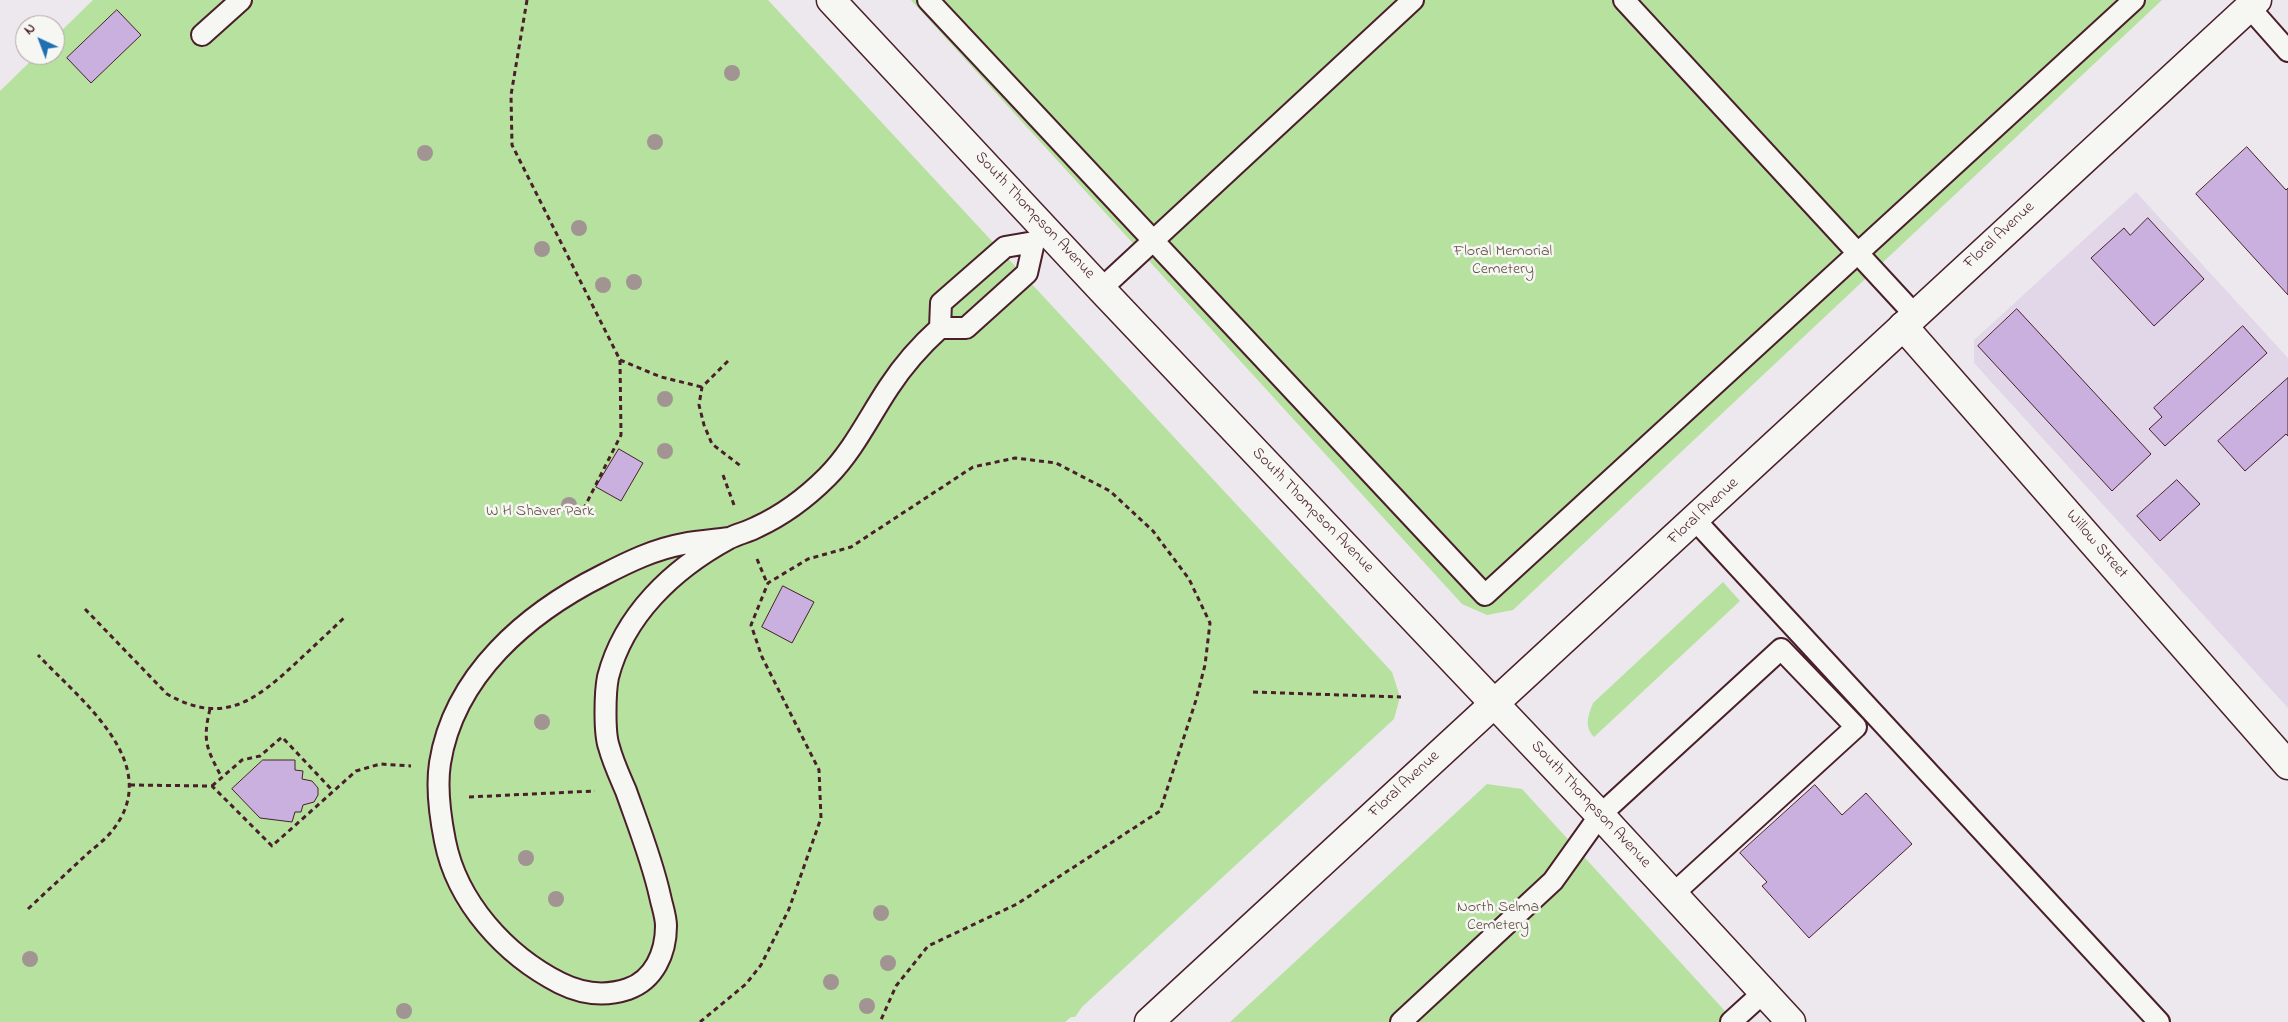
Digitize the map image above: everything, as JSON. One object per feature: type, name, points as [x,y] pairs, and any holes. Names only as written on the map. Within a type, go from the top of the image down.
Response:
[{"type":"street","name":"South Thompson Avenue","points":[[832,0],[1040,236],[1101,289],[1600,815],[1791,1022]]},
{"type":"street","name":"Floral Avenue","points":[[1149,1022],[2253,4]]},
{"type":"street","name":"Willow Street","points":[[1909,320],[2287,762]]},
{"type":"lane","points":[[202,35],[240,0]]},
{"type":"lane","points":[[928,0],[1485,595],[2134,0]]},
{"type":"lane","points":[[1101,289],[1413,0]]},
{"type":"lane","points":[[1624,0],[1858,252],[1909,320]]},
{"type":"lane","points":[[2253,4],[2288,51]]},
{"type":"lane","points":[[940,328],[966,328],[1027,273],[1040,236]]},
{"type":"lane","points":[[730,538],[681,544],[647,555],[598,577],[556,601],[524,626],[496,652],[473,680],[456,708],[444,743],[439,768],[439,798],[442,825],[448,853],[457,878],[471,904],[489,929],[507,946],[560,983],[582,992],[599,995],[618,992],[634,986],[647,977],[660,958],[664,945],[666,924],[656,882],[607,743],[607,681],[621,641],[652,597],[680,570],[730,538],[774,519],[828,477],[858,439],[910,358],[940,328],[941,302],[1005,247],[1040,236]]},
{"type":"lane","points":[[1695,520],[2159,1022]]},
{"type":"lane","points":[[1401,1022],[1553,880],[1600,815],[1781,649],[1856,727],[1673,894]]},
{"type":"lane","points":[[1732,1022],[1764,992]]},
{"type":"path","points":[[527,0],[511,95],[512,145],[620,360],[621,435],[580,516]]},
{"type":"path","points":[[620,360],[661,377],[702,388]]},
{"type":"path","points":[[728,361],[702,388],[699,405],[704,426],[712,444],[742,467]]},
{"type":"path","points":[[700,1022],[746,984],[761,965],[789,909],[821,818],[819,770],[762,657],[751,625],[768,583],[808,559],[851,547],[973,467],[1015,458],[1056,463],[1110,491],[1153,531],[1189,579],[1210,623],[1204,665],[1196,700],[1160,811],[1017,904],[928,946],[896,986],[880,1022]]},
{"type":"path","points":[[723,475],[733,502]]},
{"type":"path","points":[[85,609],[167,694],[183,703],[210,709],[234,706],[258,697],[345,617]]},
{"type":"path","points":[[28,908],[112,831],[127,807],[130,785],[125,758],[108,729],[38,655]]},
{"type":"path","points":[[1253,692],[1401,697]]},
{"type":"path","points":[[210,709],[205,731],[208,749],[222,778]]},
{"type":"path","points":[[130,785],[212,786],[242,760],[260,756],[282,737],[332,790]]},
{"type":"path","points":[[212,786],[272,846],[332,790],[356,771],[380,764]]},
{"type":"path","points":[[490,796],[570,792]]},
{"type":"shaded area","points":[[2136,192],[2288,358],[2288,708],[1974,363],[1974,340]]},
{"type":"green space","name":"W H Shaver Park","points":[[93,0],[768,0],[1392,672],[1400,697],[1394,719],[1082,1007],[1075,1017],[1071,1017],[1065,1022],[0,1022],[0,91],[27,65],[65,65],[65,27]]},
{"type":"green space","name":"Floral Memorial Cemetery","points":[[911,0],[2162,0],[1513,610],[1487,615],[1462,604]]},
{"type":"green space","points":[[1723,582],[1740,601],[1594,737],[1588,725],[1588,717],[1593,703]]},
{"type":"green space","name":"North Selma Cemetery","points":[[1487,784],[1522,789],[1735,1022],[1230,1022]]},
{"type":"building","points":[[117,10],[141,35],[91,83],[67,58]]},
{"type":"building","points":[[2247,147],[2286,190],[2288,188],[2288,295],[2196,194]]},
{"type":"building","points":[[2148,218],[2204,279],[2154,326],[2091,258],[2124,228],[2130,235]]},
{"type":"building","points":[[2017,309],[2151,454],[2112,491],[1978,346]]},
{"type":"building","points":[[2243,326],[2267,353],[2165,446],[2149,429],[2162,417],[2154,408]]},
{"type":"building","points":[[2288,378],[2288,436],[2286,434],[2245,471],[2218,441]]},
{"type":"building","points":[[619,449],[643,463],[621,501],[596,487]]},
{"type":"building","points":[[2177,480],[2200,504],[2160,541],[2137,516]]},
{"type":"building","points":[[783,586],[814,602],[792,643],[762,627]]},
{"type":"building","points":[[263,760],[295,760],[295,770],[303,771],[302,779],[312,781],[318,788],[318,795],[314,802],[303,805],[301,812],[295,812],[292,822],[260,818],[232,789]]},
{"type":"building","points":[[1815,785],[1842,815],[1866,793],[1912,844],[1809,938],[1762,886],[1767,882],[1740,853]]}]
